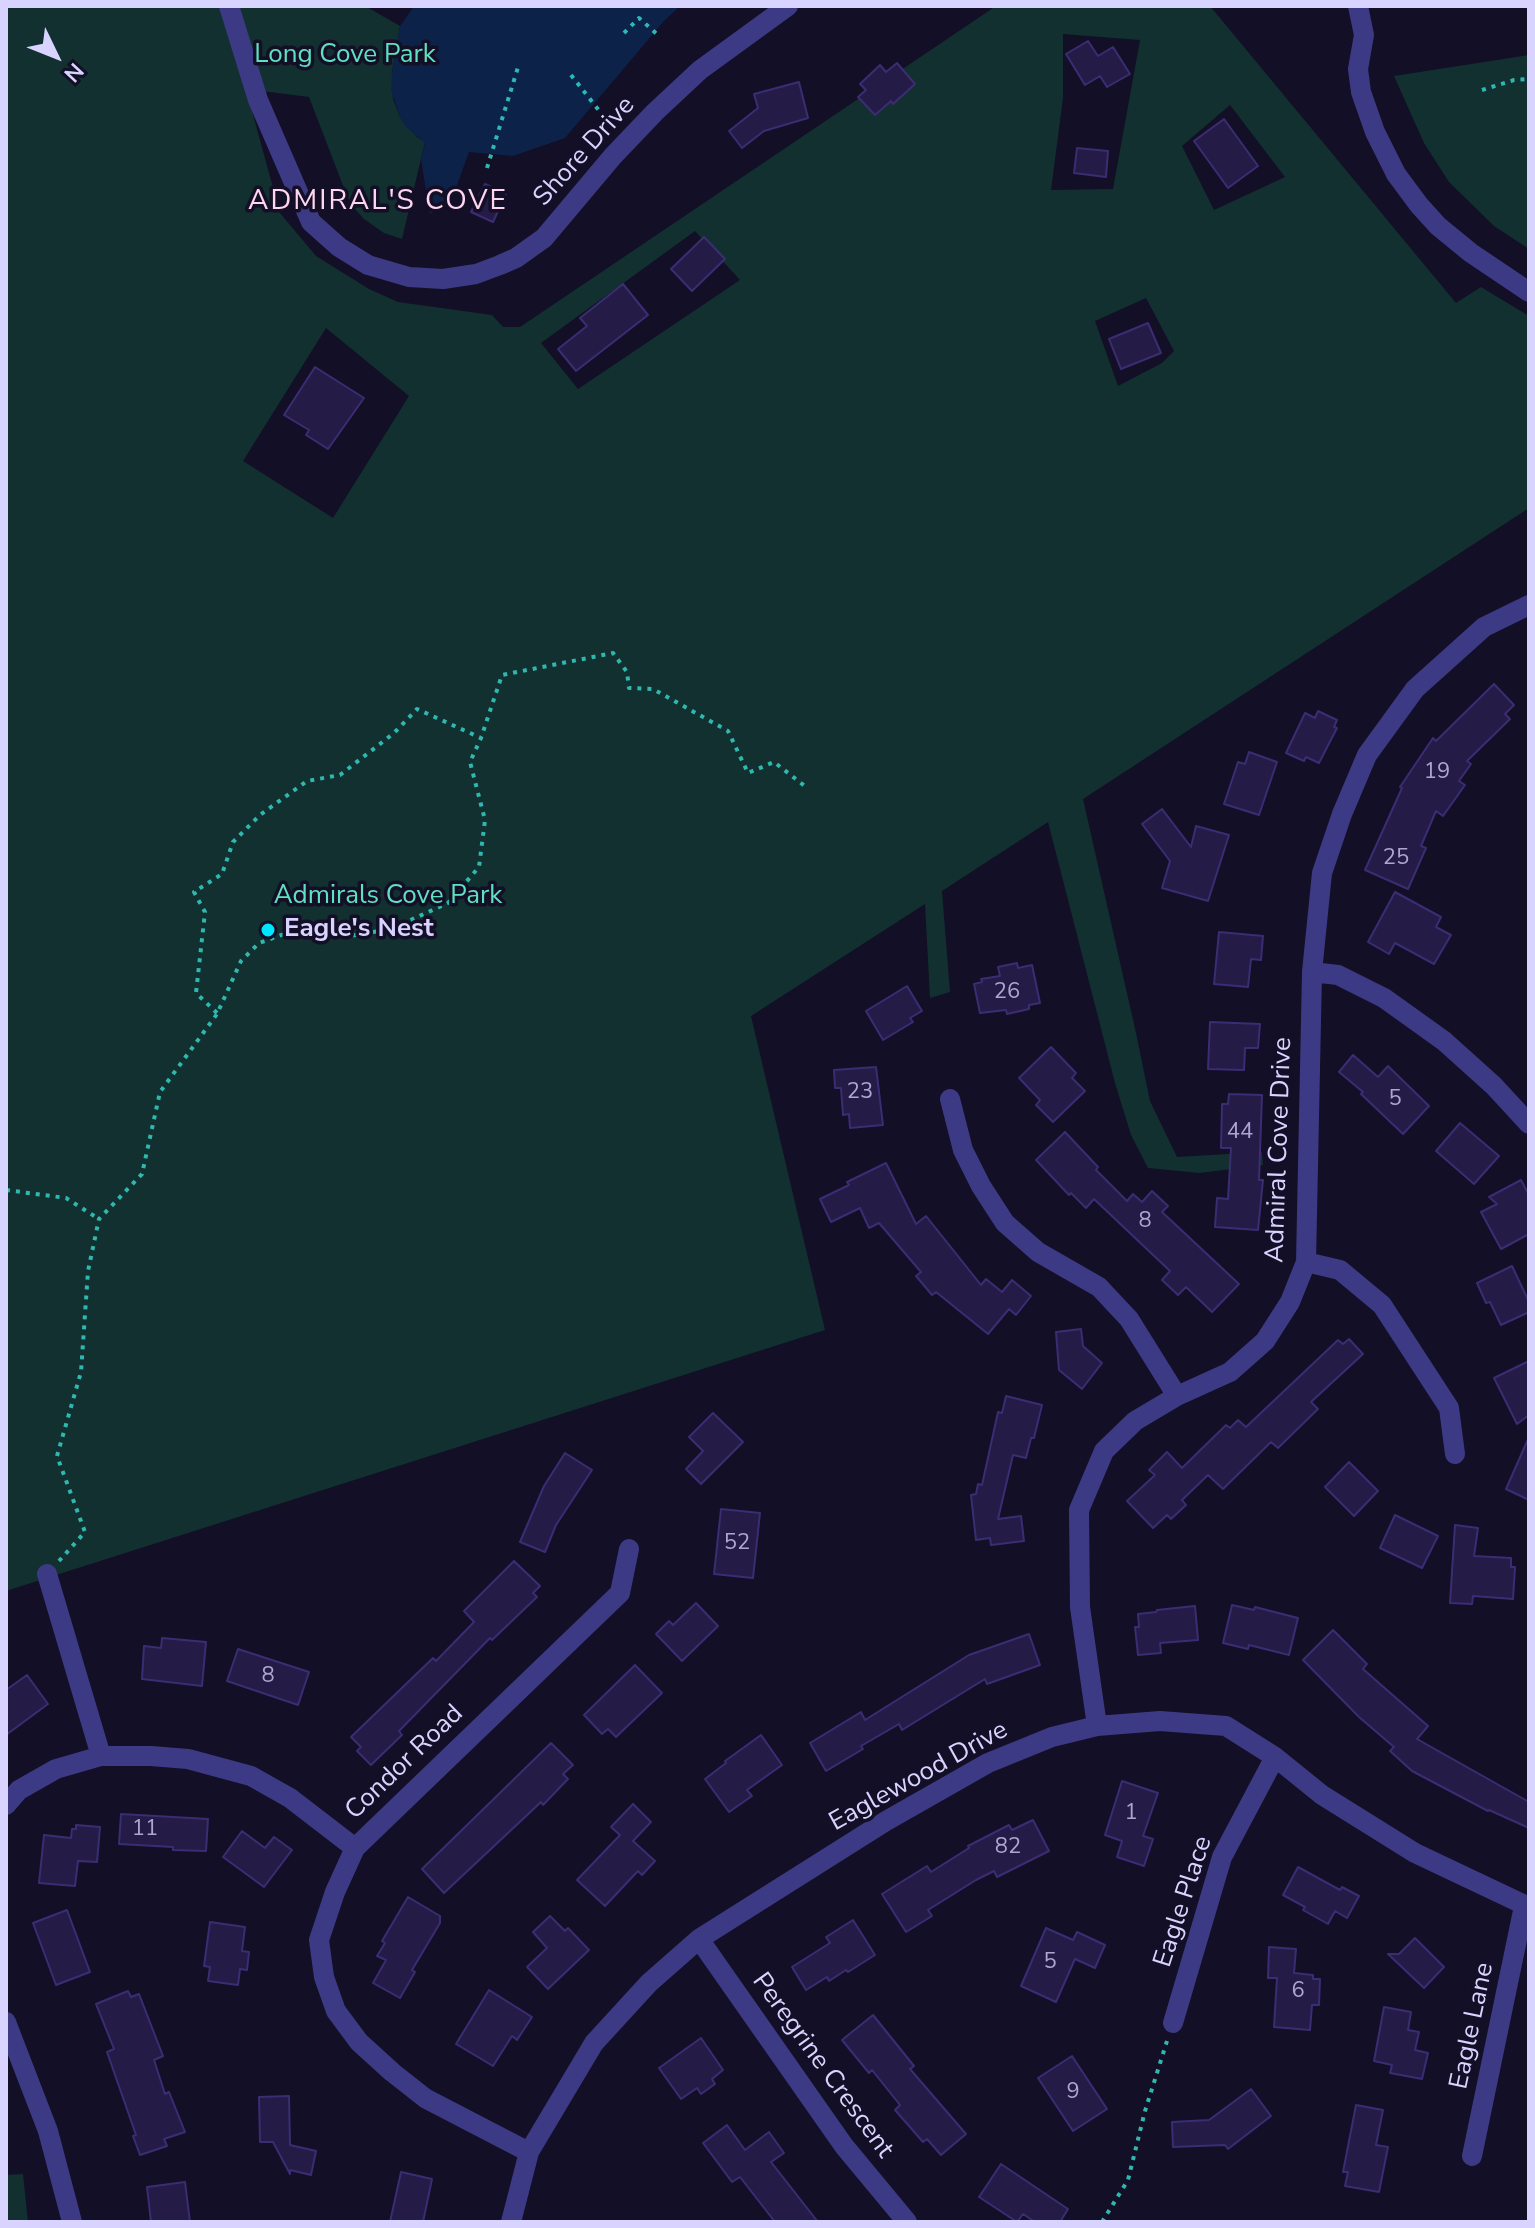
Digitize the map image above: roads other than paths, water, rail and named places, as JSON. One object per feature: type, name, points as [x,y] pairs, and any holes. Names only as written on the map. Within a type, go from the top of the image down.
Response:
[{"type":"street","name":"Shore Drive","points":[[229,6],[258,100],[311,222],[339,247],[368,265],[409,277],[443,279],[476,274],[530,249],[561,219],[613,156],[655,112],[700,70],[788,6]]},
{"type":"street","points":[[1358,6],[1364,35],[1358,69],[1361,92],[1375,132],[1396,174],[1438,226],[1471,253],[1529,292]]},
{"type":"street","name":"Admiral Cove Drive","points":[[1097,1726],[1080,1607],[1079,1510],[1104,1451],[1135,1421],[1177,1396],[1230,1372],[1265,1341],[1290,1302],[1306,1262],[1312,972],[1322,873],[1342,814],[1367,755],[1415,689],[1484,627],[1529,605]]},
{"type":"street","points":[[1312,972],[1338,975],[1384,998],[1444,1041],[1494,1086],[1529,1124]]},
{"type":"street","points":[[950,1099],[963,1150],[1005,1223],[1038,1252],[1099,1287],[1129,1319],[1177,1396]]},
{"type":"street","points":[[1306,1262],[1340,1270],[1382,1305],[1449,1408],[1455,1454]]},
{"type":"street","name":"Condor Road","points":[[529,2152],[425,2098],[359,2042],[336,2011],[324,1977],[319,1940],[335,1892],[355,1848],[620,1593],[629,1549]]},
{"type":"street","points":[[47,1574],[101,1756]]},
{"type":"street","name":"Eaglewood Drive","points":[[511,2222],[529,2152],[594,2043],[649,1983],[699,1939],[886,1821],[988,1763],[1052,1737],[1097,1726],[1160,1721],[1226,1726],[1275,1757],[1322,1795],[1415,1853],[1526,1907]]},
{"type":"street","points":[[6,1805],[19,1790],[56,1769],[101,1756],[188,1759],[251,1776],[290,1798],[355,1848]]},
{"type":"street","name":"Eagle Place","points":[[1173,2023],[1222,1857],[1275,1757]]},
{"type":"street","name":"Eagle Lane","points":[[1472,2156],[1526,1907]]},
{"type":"street","name":"Peregrine Crescent","points":[[699,1939],[844,2146],[907,2222]]},
{"type":"street","points":[[6,2022],[48,2131],[72,2222]]},
{"type":"water","points":[[414,6],[680,6],[565,138],[513,156],[469,152],[451,202],[430,214],[421,160],[425,143],[406,127],[391,90],[400,26]]},
{"type":"place","name":"Eagle's Nest","points":[[268,930]]},
{"type":"district","name":"ADMIRAL'S COVE","points":[[378,202]]},
{"type":"park label","name":"Long Cove Park","points":[[345,56]]},
{"type":"park label","name":"Admirals Cove Park","points":[[388,897]]}]
